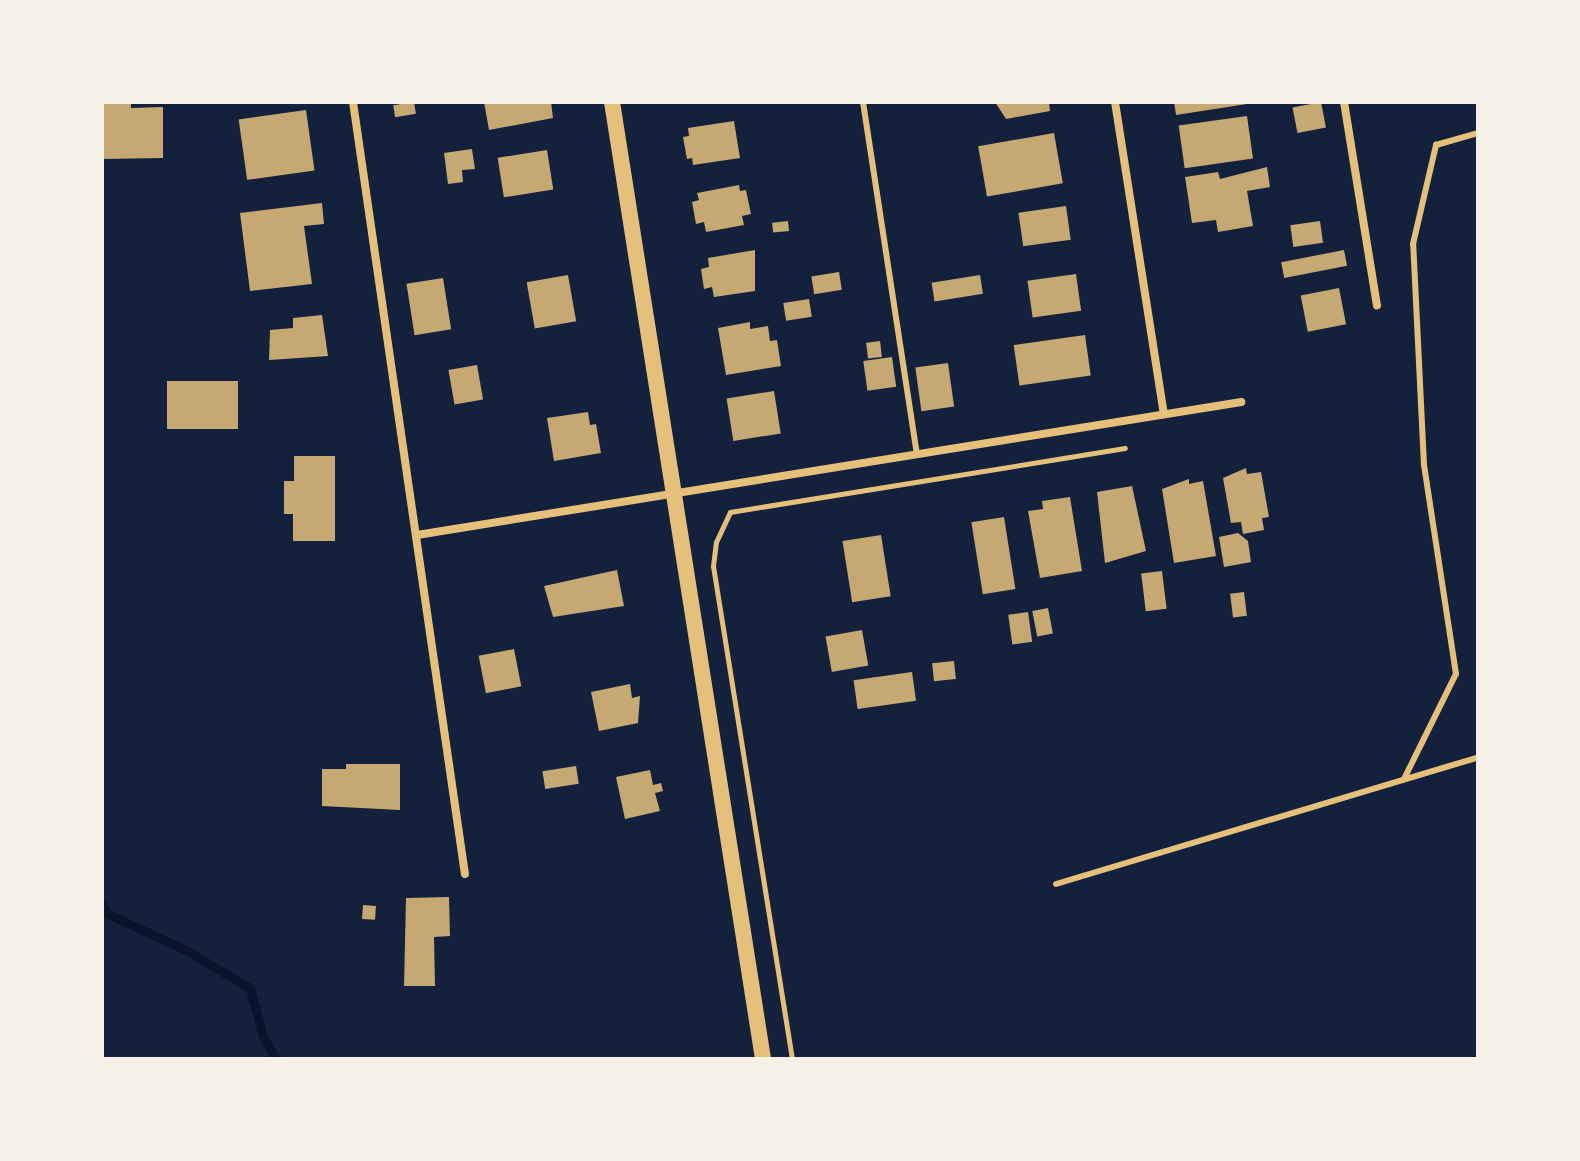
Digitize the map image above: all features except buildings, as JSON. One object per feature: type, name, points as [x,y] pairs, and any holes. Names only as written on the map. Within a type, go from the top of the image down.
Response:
[{"type":"main road","points":[[612,102],[763,1059]]},
{"type":"street","points":[[353,102],[465,874]]},
{"type":"street","points":[[1115,102],[1164,414]]},
{"type":"street","points":[[1344,102],[1377,305]]},
{"type":"street","points":[[417,535],[673,491],[1241,402]]},
{"type":"lane","points":[[863,102],[917,453]]},
{"type":"lane","points":[[1404,779],[1456,674],[1424,465],[1413,244],[1436,145],[1478,133]]},
{"type":"lane","points":[[1056,884],[1478,757]]},
{"type":"path","points":[[792,1059],[713,566],[716,542],[730,512],[1125,448]]},
{"type":"waterway","points":[[102,905],[108,914],[186,950],[250,988],[263,1037],[276,1059]]}]
